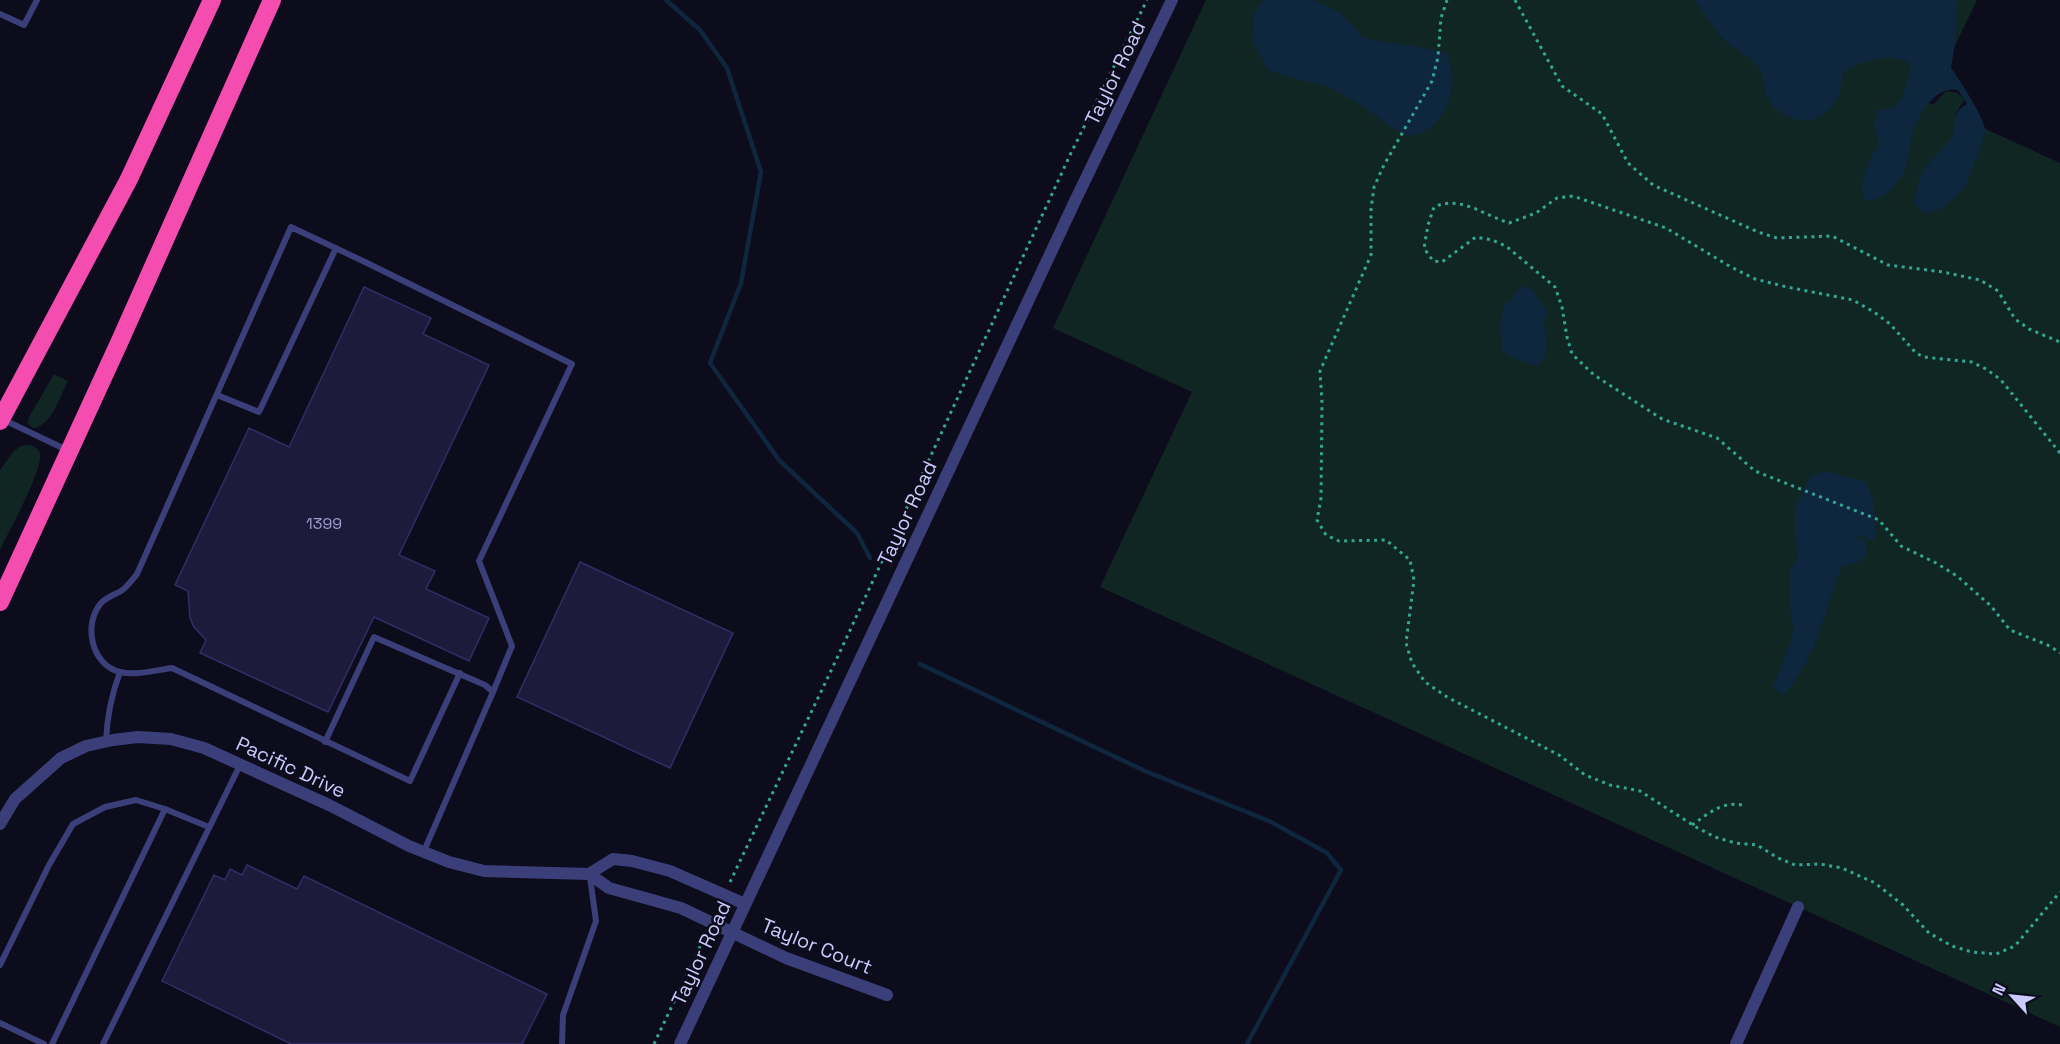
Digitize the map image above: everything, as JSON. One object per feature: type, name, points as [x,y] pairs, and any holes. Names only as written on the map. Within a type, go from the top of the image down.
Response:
[{"type":"highway","points":[[1,420],[129,179],[212,0]]},
{"type":"highway","points":[[0,602],[272,0]]},
{"type":"street","name":"Taylor Road","points":[[680,1044],[1064,223],[1172,0]]},
{"type":"street","name":"Pacific Drive","points":[[0,824],[15,799],[61,758],[86,746],[106,741],[138,737],[171,739],[204,748],[449,862],[484,871],[589,874],[609,888],[681,908],[733,932]]},
{"type":"street","points":[[589,874],[613,859],[632,861],[670,871],[746,904]]},
{"type":"street","points":[[1736,1044],[1798,907]]},
{"type":"street","name":"Taylor Court","points":[[733,932],[786,958],[887,995]]},
{"type":"lane","points":[[0,14],[24,25],[37,0]]},
{"type":"lane","points":[[424,852],[512,646],[479,561],[572,364],[291,227],[137,574],[123,590],[112,594],[101,604],[93,620],[91,638],[98,655],[112,669],[130,673],[171,668],[410,781],[460,673]]},
{"type":"lane","points":[[217,395],[259,412],[336,248]]},
{"type":"lane","points":[[1,420],[69,451]]},
{"type":"lane","points":[[325,742],[374,637],[460,673],[485,685],[493,692]]},
{"type":"lane","points":[[106,741],[106,719],[110,698],[120,672]]},
{"type":"lane","points":[[103,1044],[240,765]]},
{"type":"lane","points":[[0,965],[49,865],[73,824],[105,807],[136,800],[209,827]]},
{"type":"lane","points":[[52,1044],[165,809]]},
{"type":"lane","points":[[561,1044],[563,1015],[596,921],[589,874]]},
{"type":"lane","points":[[0,1023],[44,1044]]},
{"type":"path","points":[[731,880],[844,643],[1071,153],[1148,0]]},
{"type":"path","points":[[1447,0],[1441,18],[1438,57],[1432,81],[1374,187],[1371,209],[1371,255],[1320,371],[1321,498],[1317,520],[1326,535],[1339,541],[1386,540],[1410,560],[1414,580],[1406,643],[1412,663],[1425,682],[1447,697],[1559,755],[1585,775],[1610,785],[1640,791],[1715,837],[1735,843],[1757,845],[1778,858],[1795,864],[1820,864],[1842,868],[1875,883],[1903,904],[1929,933],[1952,946],[1972,952],[1996,954],[2014,946],[2060,892]]},
{"type":"path","points":[[1515,0],[1562,86],[1602,114],[1628,163],[1653,185],[1758,232],[1777,238],[1832,236],[1888,265],[1943,272],[1980,280],[1998,291],[2015,319],[2029,329],[2060,342]]},
{"type":"path","points":[[2060,453],[2001,380],[1972,362],[1924,357],[1916,353],[1890,324],[1853,300],[1755,279],[1666,228],[1573,196],[1557,198],[1536,213],[1509,223],[1458,203],[1443,203],[1434,207],[1424,248],[1433,261],[1442,262],[1476,237],[1506,246],[1555,287],[1562,307],[1572,354],[1594,375],[1662,419],[1717,438],[1755,471],[1879,520],[1901,546],[1957,576],[1991,606],[2010,630],[2050,646],[2060,653]]},
{"type":"path","points":[[1692,825],[1723,805],[1733,803],[1742,805]]},
{"type":"path","points":[[654,1044],[702,942]]},
{"type":"green space","points":[[1206,0],[1977,0],[1928,102],[1933,105],[1946,91],[1957,93],[1965,99],[1955,115],[2060,163],[2060,1027],[1100,587],[1192,392],[1053,328]]},
{"type":"green space","points":[[54,374],[68,381],[50,417],[33,428],[28,424],[28,419]]},
{"type":"green space","points":[[31,445],[38,449],[40,454],[36,474],[0,550],[0,470],[14,451],[21,446]]},
{"type":"water","points":[[1264,0],[1313,0],[1339,12],[1361,36],[1376,41],[1446,53],[1452,73],[1452,84],[1451,95],[1442,115],[1427,130],[1409,136],[1392,128],[1358,103],[1325,85],[1268,70],[1252,40],[1254,13]]},
{"type":"water","points":[[1695,0],[1957,0],[1956,37],[1951,68],[1976,107],[1985,129],[1976,160],[1962,191],[1941,209],[1927,213],[1917,207],[1914,202],[1924,169],[1953,136],[1956,115],[1967,104],[1958,90],[1942,92],[1928,104],[1914,127],[1907,163],[1901,177],[1883,196],[1865,200],[1863,178],[1879,142],[1875,129],[1875,117],[1879,109],[1893,108],[1898,102],[1904,92],[1911,65],[1891,57],[1855,66],[1843,74],[1840,92],[1828,111],[1812,119],[1794,119],[1775,108],[1768,98],[1758,66],[1725,41]]},
{"type":"water","points":[[1522,286],[1532,289],[1548,315],[1543,321],[1546,353],[1541,363],[1536,366],[1510,357],[1501,349],[1503,341],[1500,331],[1501,318],[1505,303],[1509,302]]},
{"type":"water","points":[[1825,471],[1866,482],[1873,498],[1876,538],[1871,541],[1865,537],[1855,536],[1865,541],[1868,553],[1859,562],[1842,566],[1814,647],[1802,670],[1784,695],[1773,687],[1792,640],[1793,628],[1789,601],[1790,571],[1798,557],[1795,507],[1810,477]]},
{"type":"building","points":[[364,287],[431,318],[423,334],[489,365],[399,555],[435,571],[426,589],[489,618],[469,661],[374,617],[328,712],[200,653],[206,640],[194,627],[190,618],[188,591],[175,585],[249,428],[289,447]]},
{"type":"building","points":[[580,562],[733,633],[670,768],[517,697]]},
{"type":"building","points":[[247,865],[297,889],[304,876],[547,994],[522,1044],[291,1044],[162,981],[214,875],[225,880],[230,869],[242,875]]},
{"type":"waterway","points":[[666,0],[700,30],[727,68],[761,172],[741,283],[710,363],[779,460],[857,533],[870,558]]},
{"type":"waterway","points":[[920,664],[1145,771],[1269,821],[1327,853],[1341,870],[1247,1044]]}]
